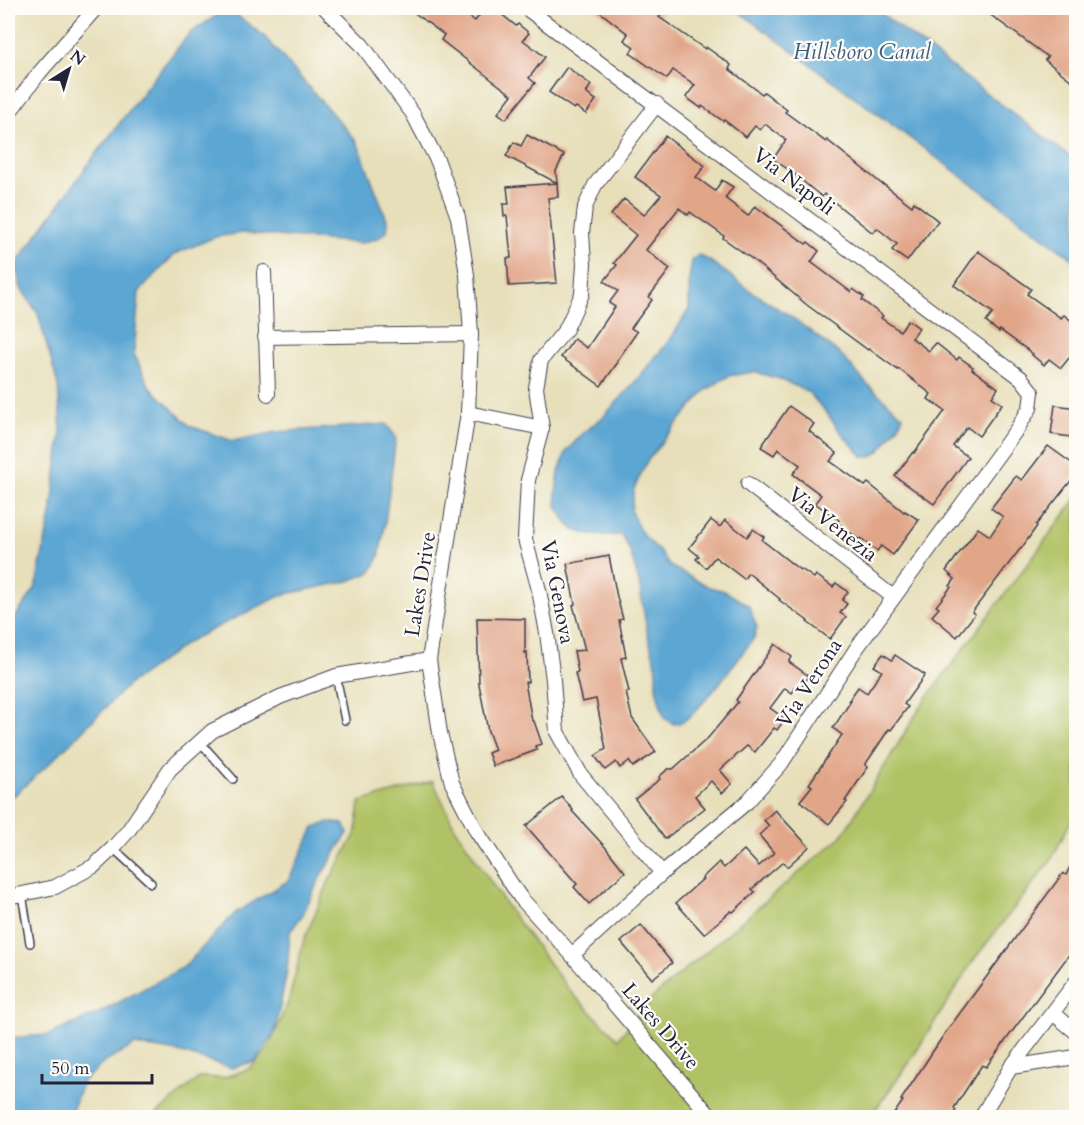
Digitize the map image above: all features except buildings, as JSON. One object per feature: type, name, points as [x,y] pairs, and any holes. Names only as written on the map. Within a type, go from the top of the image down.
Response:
[{"type":"street","points":[[8,114],[40,72],[96,8]]},
{"type":"street","name":"Lakes Drive","points":[[325,8],[362,45],[413,114],[438,162],[458,217],[467,275],[471,334],[468,413],[429,660],[440,733],[452,783],[477,832],[520,897],[712,1118]]},
{"type":"street","name":"Via Napoli","points":[[526,8],[1021,378],[1032,392]]},
{"type":"street","name":"Via Genova","points":[[657,104],[595,185],[585,207],[582,233],[584,264],[582,294],[566,329],[541,360],[536,388],[542,428],[528,480],[525,539],[539,590],[547,633],[557,732],[580,775],[663,873]]},
{"type":"street","points":[[264,272],[268,394]]},
{"type":"street","points":[[266,337],[471,334]]},
{"type":"street","name":"Via Verona","points":[[572,955],[663,873],[747,802],[781,764],[856,649],[1017,429],[1030,408],[1032,392]]},
{"type":"street","points":[[468,413],[542,428]]},
{"type":"street","name":"Via Venezia","points":[[748,484],[893,597]]},
{"type":"street","points":[[8,897],[55,887],[94,866],[114,848],[128,831],[170,769],[212,731],[280,697],[336,676],[429,660]]},
{"type":"street","points":[[982,1118],[1011,1067],[1077,982]]},
{"type":"street","points":[[1053,1013],[1077,1032]]},
{"type":"street","points":[[1011,1067],[1077,1057]]},
{"type":"lane","points":[[336,676],[345,720]]},
{"type":"lane","points":[[200,742],[233,779]]},
{"type":"lane","points":[[114,848],[151,883]]},
{"type":"lane","points":[[22,894],[30,942]]},
{"type":"green space","points":[[1076,499],[1076,811],[1050,862],[973,961],[909,1063],[870,1117],[152,1118],[200,1077],[222,1078],[249,1069],[268,1049],[288,1003],[304,940],[329,881],[356,833],[360,802],[433,781],[454,826],[510,911],[569,990],[618,1039],[652,998],[842,836],[923,703]]},
{"type":"water","name":"Hillsboro Canal","points":[[734,8],[874,8],[1076,161],[1076,261]]},
{"type":"water","points":[[222,12],[235,14],[264,36],[357,142],[388,222],[387,231],[378,238],[361,243],[242,233],[215,237],[175,254],[139,292],[134,354],[150,387],[190,426],[233,441],[276,432],[386,424],[396,437],[379,557],[371,572],[349,581],[282,595],[191,640],[128,685],[51,762],[8,801],[8,627],[35,589],[51,515],[61,432],[58,385],[38,314],[21,288],[16,264],[87,166],[190,33]]},
{"type":"water","points":[[699,255],[789,315],[840,354],[867,384],[903,416],[879,452],[870,457],[862,456],[808,392],[780,379],[754,372],[728,376],[705,391],[646,463],[634,489],[631,511],[643,535],[670,566],[709,587],[725,591],[749,606],[757,627],[754,638],[716,688],[692,715],[681,723],[674,724],[664,718],[656,688],[656,666],[647,632],[639,582],[629,548],[621,535],[590,535],[574,530],[557,506],[556,492],[559,472],[566,452],[629,389],[672,337],[689,309],[692,260]]},
{"type":"water","points":[[329,822],[344,824],[348,833],[320,878],[303,914],[290,932],[287,971],[275,1032],[256,1061],[232,1068],[178,1052],[135,1045],[105,1062],[83,1081],[72,1111],[73,1117],[8,1117],[8,1038],[49,1035],[99,1013],[184,967],[235,913],[288,881],[314,828]]}]
